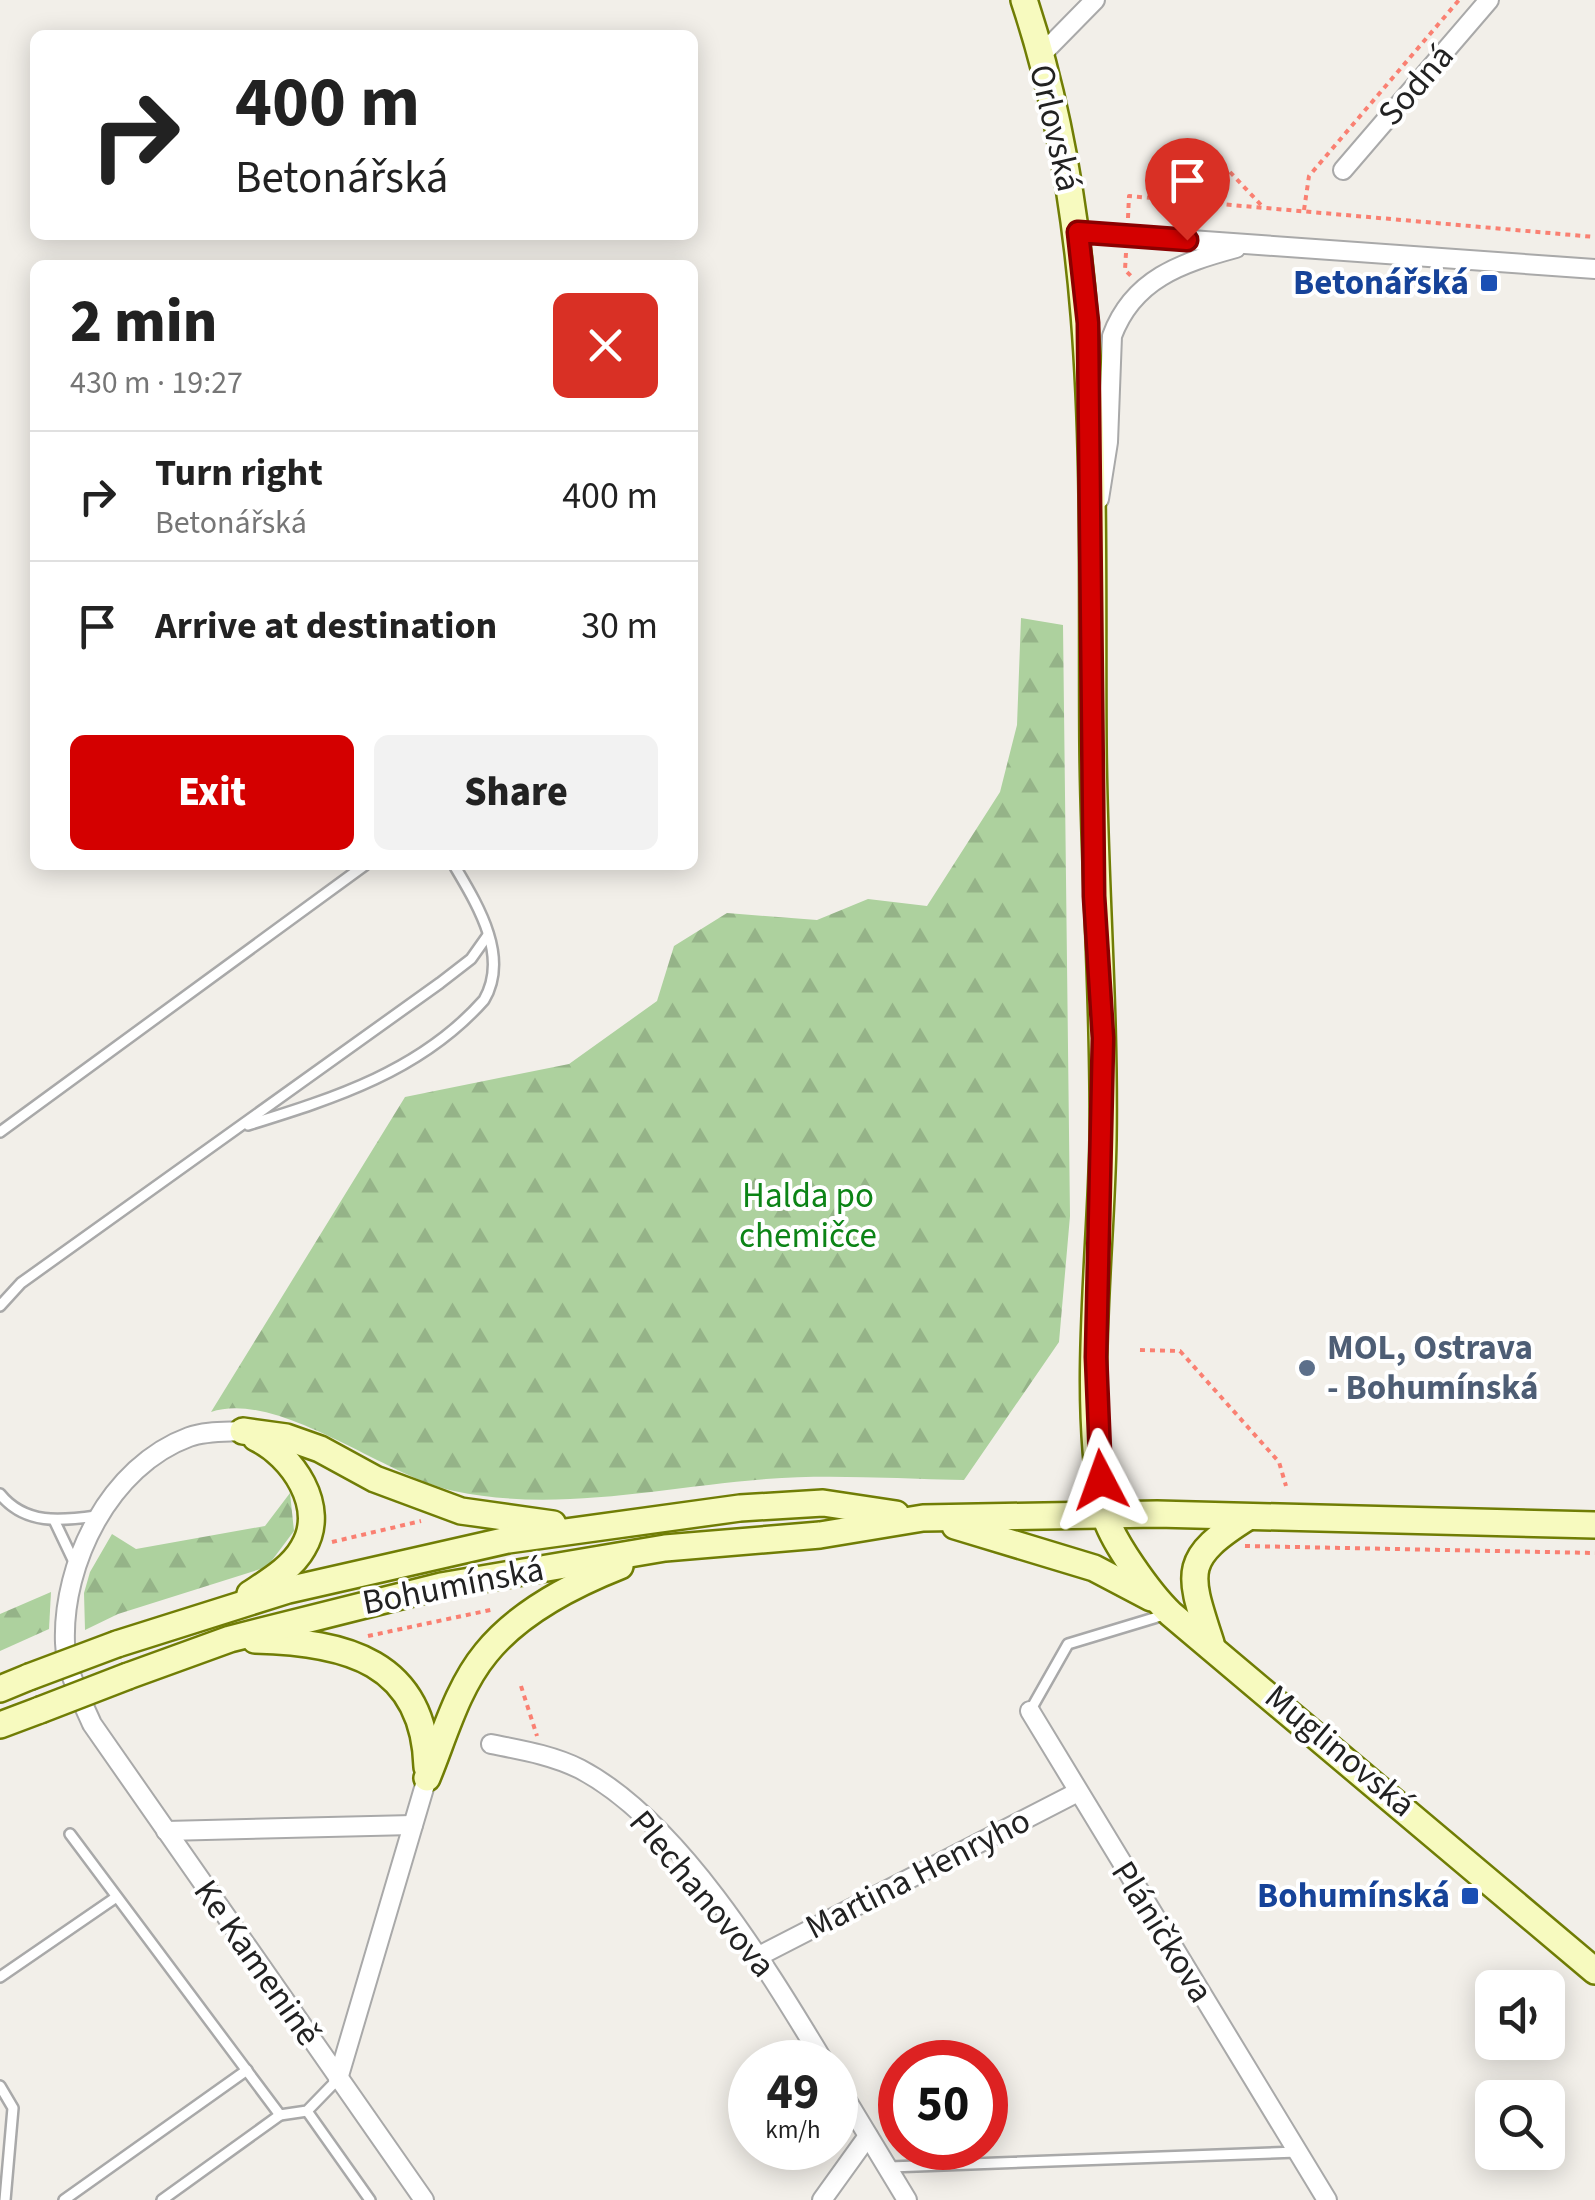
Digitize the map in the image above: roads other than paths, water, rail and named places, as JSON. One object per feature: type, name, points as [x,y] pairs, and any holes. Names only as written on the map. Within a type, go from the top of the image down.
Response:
[{"type":"main road","name":"Orlovská","points":[[1024,0],[1063,147],[1088,323],[1094,896],[1103,1038],[1096,1357],[1104,1516]]},
{"type":"main road","points":[[242,1431],[286,1437],[320,1448],[375,1479],[462,1511],[583,1527]]},
{"type":"main road","points":[[202,1616],[250,1594],[304,1548],[310,1514],[306,1489],[290,1460],[242,1431]]},
{"type":"main road","name":"Bohumínská","points":[[0,1689],[202,1616],[361,1571],[583,1527],[823,1503],[922,1518]]},
{"type":"main road","name":"Muglinovská","points":[[1104,1516],[1165,1608],[1595,1970]]},
{"type":"main road","name":"Bohumínská","points":[[0,1724],[230,1639],[441,1586],[665,1548],[820,1534],[922,1518],[1248,1517],[1595,1525]]},
{"type":"main road","points":[[1211,1643],[1195,1593],[1197,1558],[1211,1540],[1248,1517]]},
{"type":"main road","points":[[922,1518],[1094,1568],[1165,1608]]},
{"type":"main road","points":[[428,1778],[453,1709],[486,1653],[540,1606],[579,1583],[665,1548]]},
{"type":"main road","points":[[230,1639],[329,1644],[363,1656],[403,1691],[426,1732],[428,1778]]},
{"type":"street","points":[[1039,58],[1095,0]]},
{"type":"street","name":"Sodná","points":[[1343,170],[1489,0]]},
{"type":"street","points":[[1078,232],[1595,270]]},
{"type":"street","points":[[1092,528],[1106,472],[1112,336],[1125,308],[1142,288],[1170,269],[1248,245]]},
{"type":"street","name":"Ke Kamenině","points":[[242,1431],[192,1435],[152,1456],[99,1516],[76,1564],[66,1610],[65,1647],[92,1724],[424,2200]]},
{"type":"street","name":"Pláničkova","points":[[1030,1711],[1076,1793],[1327,2200]]},
{"type":"street","name":"Plechanovova","points":[[491,1744],[543,1755],[580,1770],[617,1795],[662,1837],[759,1956],[811,2040]]},
{"type":"street","points":[[338,2079],[428,1778]]},
{"type":"street","name":"Martina Henryho","points":[[759,1956],[1076,1793]]},
{"type":"street","points":[[166,1831],[413,1825]]},
{"type":"street","points":[[858,2119],[878,2152]]},
{"type":"street","points":[[822,2200],[868,2136]]},
{"type":"street","points":[[889,2170],[907,2200]]},
{"type":"lane","points":[[0,1132],[357,870]]},
{"type":"lane","points":[[238,1128],[340,1096],[393,1073],[472,1013],[492,987],[494,962],[478,906],[457,870]]},
{"type":"lane","points":[[0,1306],[21,1283],[456,971],[471,959],[488,934]]},
{"type":"lane","points":[[0,1494],[21,1512],[55,1522],[99,1516]]},
{"type":"lane","points":[[55,1522],[76,1564]]},
{"type":"lane","points":[[1030,1711],[1068,1644],[1165,1608]]},
{"type":"lane","points":[[70,1834],[280,2115]]},
{"type":"lane","points":[[0,1977],[115,1898]]},
{"type":"lane","points":[[64,2200],[247,2070]]},
{"type":"lane","points":[[162,2200],[280,2115],[307,2111],[338,2079]]},
{"type":"lane","points":[[0,2086],[13,2108],[5,2200]]},
{"type":"lane","points":[[307,2111],[370,2200]]},
{"type":"lane","points":[[1008,2163],[1298,2152]]},
{"type":"place","name":"Betonářská","points":[[1489,283]]},
{"type":"place","name":"MOL, Ostrava - Bohumínská","points":[[1307,1368]]},
{"type":"place","name":"Bohumínská","points":[[1470,1896]]},
{"type":"park label","name":"Halda po chemičce","points":[[808,1216]]}]
